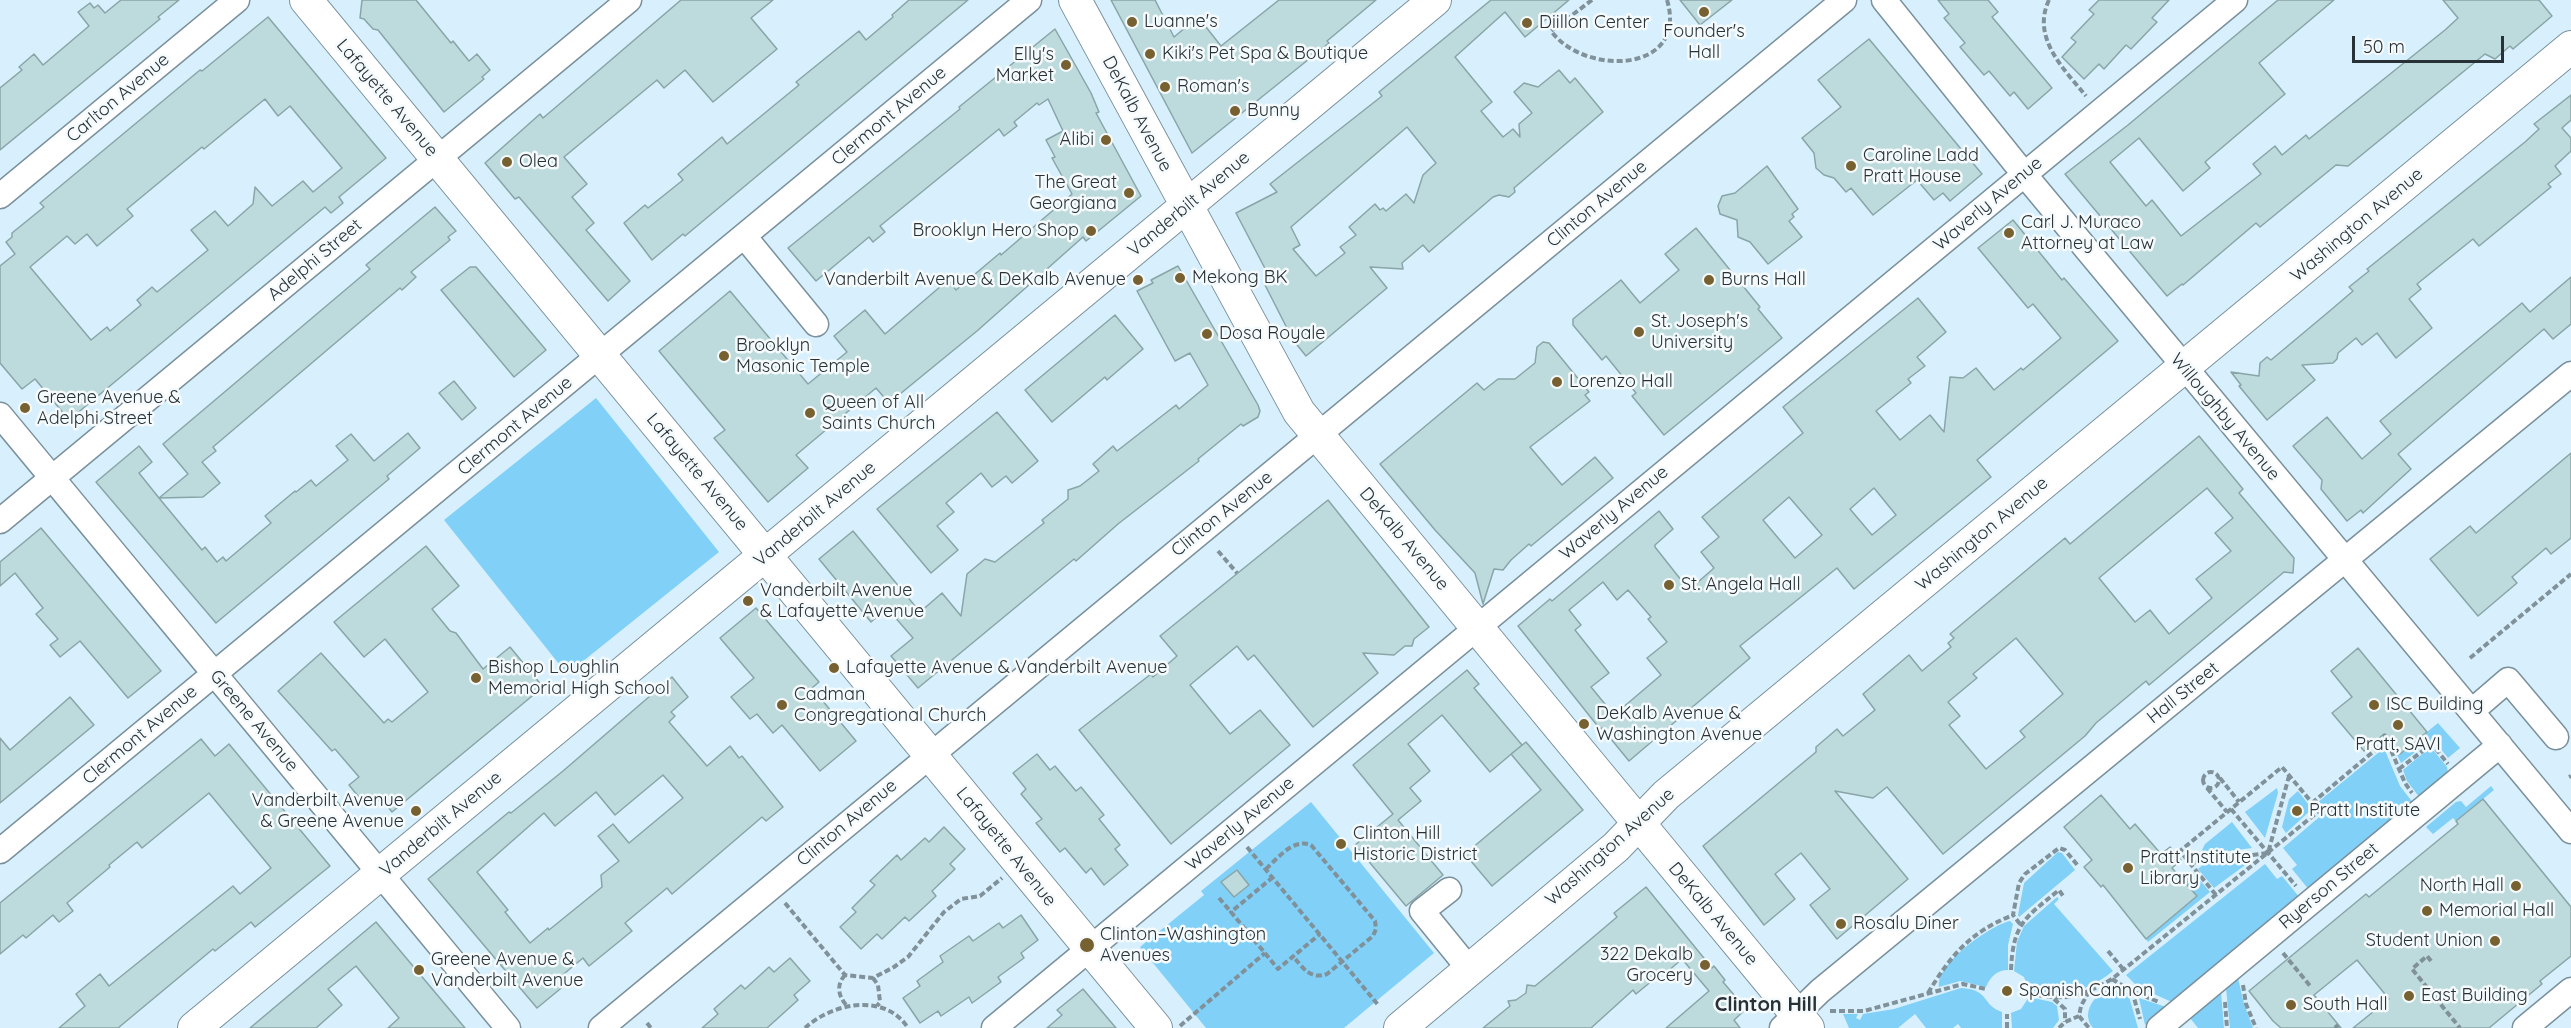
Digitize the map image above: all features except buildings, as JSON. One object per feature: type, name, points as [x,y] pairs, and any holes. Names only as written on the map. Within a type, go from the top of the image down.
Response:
[{"type":"main road","name":"Lafayette Avenue","points":[[306,0],[1156,1028]]},
{"type":"main road","name":"DeKalb Avenue","points":[[1075,0],[1299,411],[1638,824],[1804,1020]]},
{"type":"main road","name":"Vanderbilt Avenue","points":[[194,1028],[1436,0]]},
{"type":"main road","name":"Washington Avenue","points":[[1390,1017],[1470,970],[1616,848],[1666,795],[2571,47]]},
{"type":"street","name":"Carlton Avenue","points":[[0,196],[237,0]]},
{"type":"street","name":"Adelphi Street","points":[[0,521],[629,0]]},
{"type":"street","name":"Clermont Avenue","points":[[0,851],[1029,0]]},
{"type":"street","name":"Clinton Avenue","points":[[601,1028],[1844,0]]},
{"type":"street","name":"Willoughby Avenue","points":[[1884,0],[2024,174],[2571,831]]},
{"type":"street","name":"Waverly Avenue","points":[[994,1028],[2235,0]]},
{"type":"street","points":[[744,236],[816,324]]},
{"type":"street","name":"Hall Street","points":[[1804,1020],[1820,991],[2571,374]]},
{"type":"street","name":"Greene Avenue","points":[[0,415],[508,1028]]},
{"type":"street","points":[[2472,711],[2508,680],[2556,737]]},
{"type":"street","name":"Ryerson Street","points":[[2159,1028],[2500,745]]},
{"type":"street","points":[[1449,890],[1422,911],[1470,970]]},
{"type":"street","points":[[2525,1028],[2571,990]]},
{"type":"path","points":[[1592,0],[1551,31],[1560,44],[1582,55],[1606,62],[1631,61],[1650,54],[1663,41],[1669,28],[1670,9],[1667,0]]},
{"type":"path","points":[[2049,0],[2046,6],[2045,28],[2050,51],[2100,112]]},
{"type":"path","points":[[1218,551],[1237,573]]},
{"type":"path","points":[[2470,658],[2571,574]]},
{"type":"path","points":[[2384,734],[2407,786]]},
{"type":"path","points":[[2312,803],[2386,741]]},
{"type":"path","points":[[2399,769],[2429,746],[2436,749],[2459,779]]},
{"type":"path","points":[[2050,999],[2065,999],[2088,993],[2112,979],[2268,854],[2319,811],[2282,767],[2180,851],[2216,895]]},
{"type":"path","points":[[2240,801],[2214,772],[2207,773],[2204,777],[2205,785],[2287,876]]},
{"type":"path","points":[[2205,785],[2215,788],[2220,781],[2218,776]]},
{"type":"path","points":[[2268,854],[2289,776]]},
{"type":"path","points":[[1266,869],[1296,843],[1311,844],[1375,921],[1376,929],[1373,936],[1327,974],[1318,977],[1308,974],[1293,956]]},
{"type":"path","points":[[1245,844],[1390,1017]]},
{"type":"path","points":[[2020,924],[2013,915],[2019,883],[2025,874],[2056,849],[2065,850],[2079,867]]},
{"type":"path","points":[[2190,863],[2268,854]]},
{"type":"path","points":[[1231,912],[1273,877]]},
{"type":"path","points":[[771,887],[845,975],[873,978],[908,957],[944,912],[961,899],[980,896],[1003,878]]},
{"type":"path","points":[[2012,970],[2014,939],[2020,924],[2059,890],[2063,896]]},
{"type":"path","points":[[1219,898],[1278,969],[1320,934]]},
{"type":"path","points":[[1928,993],[1943,967],[1966,941],[2013,915]]},
{"type":"path","points":[[2108,951],[2123,969]]},
{"type":"path","points":[[1177,1028],[1265,953]]},
{"type":"path","points":[[2431,961],[2427,957],[2411,970],[2460,1028]]},
{"type":"path","points":[[2287,959],[2311,987]]},
{"type":"path","points":[[845,975],[839,988],[839,994],[847,1006]]},
{"type":"path","points":[[873,978],[880,991],[880,1002],[877,1006]]},
{"type":"path","points":[[2112,979],[2131,991],[2180,1011]]},
{"type":"path","points":[[2242,983],[2246,1004],[2256,1028]]},
{"type":"path","points":[[1804,1020],[1864,1011],[1963,984],[1986,989]]},
{"type":"path","points":[[2131,991],[2143,1028]]},
{"type":"path","points":[[2029,993],[2056,1000],[2064,1009],[2065,1022]]},
{"type":"path","points":[[2079,1016],[2088,993]]},
{"type":"path","points":[[2224,998],[2227,1028]]},
{"type":"path","points":[[805,1028],[816,1018],[847,1006],[877,1006],[889,1010],[902,1019],[908,1028]]},
{"type":"path","points":[[2007,1014],[2007,1028]]},
{"type":"path","points":[[2059,1028],[2065,1022],[2079,1016]]},
{"type":"path","points":[[2079,1016],[2089,1028]]},
{"type":"path","points":[[647,1023],[651,1028]]},
{"type":"shaded area","points":[[596,398],[719,552],[567,674],[444,520]]},
{"type":"shaded area","points":[[2438,723],[2460,748],[2448,758],[2436,743],[2430,741],[2401,763],[2393,746],[2400,754]]},
{"type":"shaded area","points":[[2384,748],[2400,786],[2414,804],[2310,891],[2292,869],[2297,865],[2283,848],[2324,813],[2317,803]]},
{"type":"shaded area","points":[[2427,750],[2434,751],[2447,767],[2448,773],[2420,798],[2407,781],[2403,770]]},
{"type":"shaded area","points":[[2491,786],[2494,790],[2456,821],[2453,818],[2433,834],[2426,827],[2456,802],[2461,801],[2466,807]]},
{"type":"shaded area","points":[[2277,788],[2278,793],[2265,838],[2245,812]]},
{"type":"shaded area","points":[[2298,791],[2312,809],[2286,833],[2282,827],[2289,799]]},
{"type":"shaded area","points":[[1311,802],[1434,953],[1344,1028],[1206,1028],[1140,947],[1204,895],[1201,891]]},
{"type":"shaded area","points":[[2232,822],[2252,848],[2206,854],[2202,850],[2205,844]]},
{"type":"shaded area","points":[[2058,852],[2062,853],[2075,870],[2019,917],[2024,883]]},
{"type":"shaded area","points":[[2245,859],[2248,863],[2214,888],[2198,869],[2204,864]]},
{"type":"shaded area","points":[[2265,864],[2277,879],[2282,876],[2300,898],[2172,1002],[2138,987],[2126,975]]},
{"type":"shaded area","points":[[2193,872],[2210,892],[2148,942],[2146,939],[2196,896],[2183,880]]},
{"type":"shaded area","points":[[2057,897],[2059,899],[2054,904],[2113,971],[2094,984],[2074,991],[2052,993],[2029,990],[2024,977],[2014,971],[2017,942],[2024,926]]},
{"type":"shaded area","points":[[2010,921],[2013,924],[2008,945],[2008,970],[1994,975],[1986,987],[1960,981],[1939,987],[1940,978],[1955,957],[1990,930]]},
{"type":"shaded area","points":[[2238,978],[2253,1028],[2230,1028],[2226,988]]},
{"type":"shaded area","points":[[1961,988],[1977,992],[1991,1006],[2002,1012],[2002,1028],[1961,1028],[1958,1024],[1953,1028],[1926,1028],[1915,1014],[1898,1028],[1849,1028],[1843,1014],[1858,1014],[1856,1018],[1860,1020],[1863,1014],[1894,1009]]},
{"type":"shaded area","points":[[2112,989],[2128,993],[2138,1028],[2093,1028],[2089,1022],[2091,1004],[2100,994]]},
{"type":"shaded area","points":[[2221,992],[2224,1028],[2198,1028],[2190,1018]]},
{"type":"shaded area","points":[[2029,997],[2052,1002],[2057,1006],[2059,1020],[2053,1028],[2012,1028],[2011,1013],[2021,1009]]},
{"type":"shaded area","points":[[2139,998],[2166,1007],[2145,1025]]},
{"type":"place","name":"Founder's Hall","points":[[1704,12]]},
{"type":"place","name":"Luanne's","points":[[1132,22]]},
{"type":"place","name":"Diillon Center","points":[[1527,23]]},
{"type":"place","name":"Kiki's Pet Spa & Boutique","points":[[1150,54]]},
{"type":"place","name":"Elly's Market","points":[[1066,65]]},
{"type":"place","name":"Roman's","points":[[1165,87]]},
{"type":"place","name":"Bunny","points":[[1235,111]]},
{"type":"place","name":"Alibi","points":[[1106,140]]},
{"type":"place","name":"Olea","points":[[507,162]]},
{"type":"place","name":"Caroline Ladd Pratt House","points":[[1851,166]]},
{"type":"place","name":"The Great Georgiana","points":[[1129,193]]},
{"type":"place","name":"Brooklyn Hero Shop","points":[[1091,231]]},
{"type":"place","name":"Carl J. Muraco Attorney at Law","points":[[2009,233]]},
{"type":"place","name":"Mekong BK","points":[[1180,278]]},
{"type":"place","name":"Vanderbilt Avenue & DeKalb Avenue","points":[[1138,280]]},
{"type":"place","name":"Burns Hall","points":[[1709,280]]},
{"type":"place","name":"St. Joseph's University","points":[[1639,332]]},
{"type":"place","name":"Dosa Royale","points":[[1207,334]]},
{"type":"place","name":"Brooklyn Masonic Temple","points":[[724,356]]},
{"type":"place","name":"Lorenzo Hall","points":[[1557,382]]},
{"type":"place","name":"Greene Avenue & Adelphi Street","points":[[25,408]]},
{"type":"place","name":"Queen of All Saints Church","points":[[810,413]]},
{"type":"place","name":"St. Angela Hall","points":[[1669,585]]},
{"type":"place","name":"Vanderbilt Avenue & Lafayette Avenue","points":[[748,601]]},
{"type":"place","name":"Lafayette Avenue & Vanderbilt Avenue","points":[[834,668]]},
{"type":"place","name":"Bishop Loughlin Memorial High School","points":[[476,678]]},
{"type":"place","name":"Cadman Congregational Church","points":[[782,705]]},
{"type":"place","name":"ISC Building","points":[[2374,705]]},
{"type":"place","name":"DeKalb Avenue & Washington Avenue","points":[[1584,724]]},
{"type":"place","name":"Pratt, SAVI","points":[[2398,725]]},
{"type":"place","name":"Vanderbilt Avenue & Greene Avenue","points":[[416,811]]},
{"type":"place","name":"Pratt Institute","points":[[2297,811]]},
{"type":"place","name":"Clinton Hill Historic District","points":[[1341,844]]},
{"type":"place","name":"Pratt Institute Library","points":[[2128,868]]},
{"type":"place","name":"North Hall","points":[[2516,886]]},
{"type":"place","name":"Memorial Hall","points":[[2427,911]]},
{"type":"place","name":"Rosalu Diner","points":[[1841,924]]},
{"type":"place","name":"Student Union","points":[[2495,941]]},
{"type":"place","name":"Clinton–Washington Avenues","points":[[1087,945]]},
{"type":"place","name":"322 Dekalb Grocery","points":[[1705,965]]},
{"type":"place","name":"Greene Avenue & Vanderbilt Avenue","points":[[419,970]]},
{"type":"place","name":"Spanish Cannon","points":[[2007,991]]},
{"type":"place","name":"East Building","points":[[2409,996]]},
{"type":"place","name":"South Hall","points":[[2291,1005]]},
{"type":"district","name":"Clinton Hill","points":[[1766,1005]]}]
